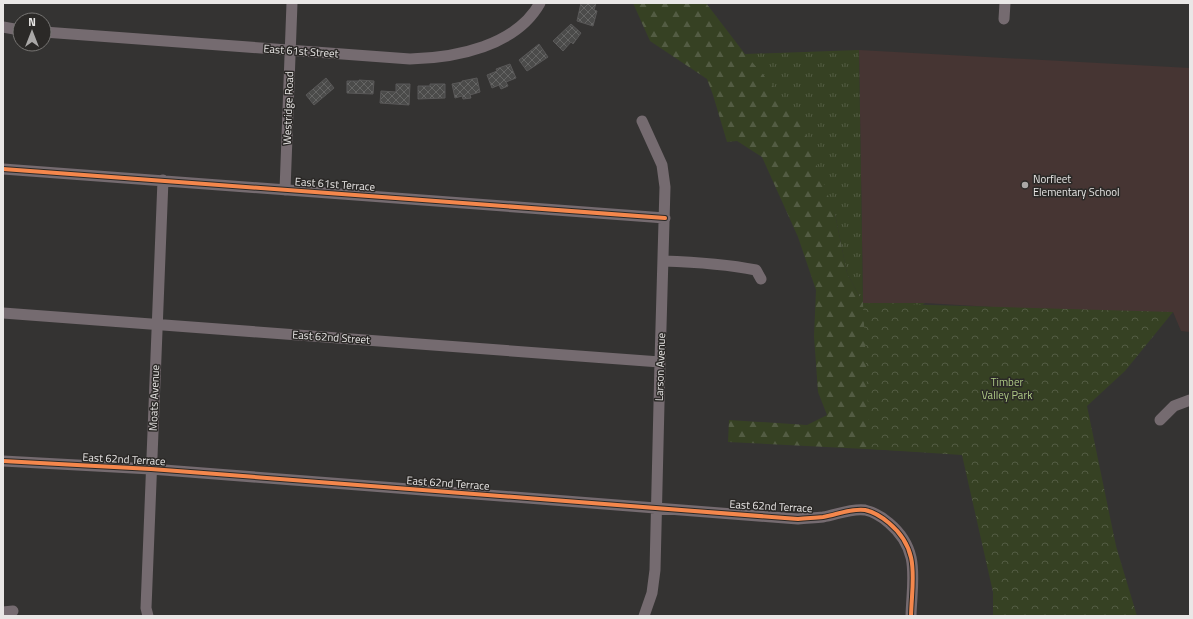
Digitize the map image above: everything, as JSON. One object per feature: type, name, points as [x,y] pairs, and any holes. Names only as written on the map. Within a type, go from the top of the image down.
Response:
[{"type":"street","name":"Westridge Road","points":[[285,190],[292,3]]},
{"type":"street","name":"East 61st Street","points":[[52,33],[410,59],[436,58],[456,55],[491,44],[523,26],[540,3]]},
{"type":"street","points":[[1004,19],[1005,3]]},
{"type":"street","name":"Larson Avenue","points":[[642,121],[662,165],[665,186],[656,508],[656,570],[652,593],[644,616]]},
{"type":"street","name":"East 61st Terrace","points":[[3,169],[665,218]]},
{"type":"street","name":"Moats Avenue","points":[[148,616],[146,608],[163,180]]},
{"type":"street","points":[[663,261],[709,264],[756,270],[761,280]]},
{"type":"street","name":"East 62nd Street","points":[[3,313],[660,362]]},
{"type":"street","points":[[1160,420],[1174,406],[1190,400]]},
{"type":"street","name":"East 62nd Terrace","points":[[3,461],[151,469],[798,519],[823,517],[852,510],[865,510],[881,516],[887,521],[900,532],[908,546],[913,563],[911,616]]},
{"type":"shaded area","name":"Norfleet Elementary School","points":[[859,50],[1190,68],[1190,332],[1181,331],[1173,312],[1102,317],[1009,308],[925,303],[863,303]]},
{"type":"green space","points":[[633,3],[706,3],[745,54],[798,115],[835,214],[847,273],[863,303],[925,452],[728,442],[729,420],[807,425],[827,415],[818,392],[814,336],[816,290],[798,237],[762,157],[737,141],[727,142],[707,79],[650,41]]},
{"type":"green space","points":[[859,50],[863,303],[847,273],[835,214],[745,54]]},
{"type":"green space","points":[[863,303],[925,303],[910,314],[925,452]]},
{"type":"green space","name":"Timber Valley Park","points":[[863,303],[1173,312],[1125,371],[1087,406],[1116,546],[1137,616],[993,616],[993,592],[962,455],[870,449]]},
{"type":"building","points":[[581,3],[596,3],[594,10],[597,11],[593,26],[577,21]]},
{"type":"building","points":[[571,24],[581,33],[573,44],[571,42],[563,51],[553,41]]},
{"type":"building","points":[[539,44],[548,57],[527,71],[519,60]]},
{"type":"building","points":[[510,64],[516,78],[506,82],[508,86],[501,89],[499,85],[492,88],[487,75],[497,71],[496,69]]},
{"type":"building","points":[[326,78],[334,88],[314,105],[306,95]]},
{"type":"building","points":[[477,78],[480,92],[470,95],[471,98],[463,99],[462,96],[455,98],[452,84]]},
{"type":"building","points":[[347,81],[374,81],[373,94],[347,93]]},
{"type":"building","points":[[396,84],[410,84],[409,105],[380,103],[381,91],[396,92]]},
{"type":"building","points":[[430,84],[445,84],[445,98],[418,99],[418,86],[430,86]]},
{"type":"cycle path","points":[[3,169],[665,218]]},
{"type":"cycle path","points":[[3,461],[151,469],[798,519],[823,517],[854,510],[865,510],[875,513],[886,521],[899,533],[906,544],[910,555],[913,577],[911,616]]},
{"type":"place","name":"Norfleet Elementary School","points":[[1025,185]]}]
